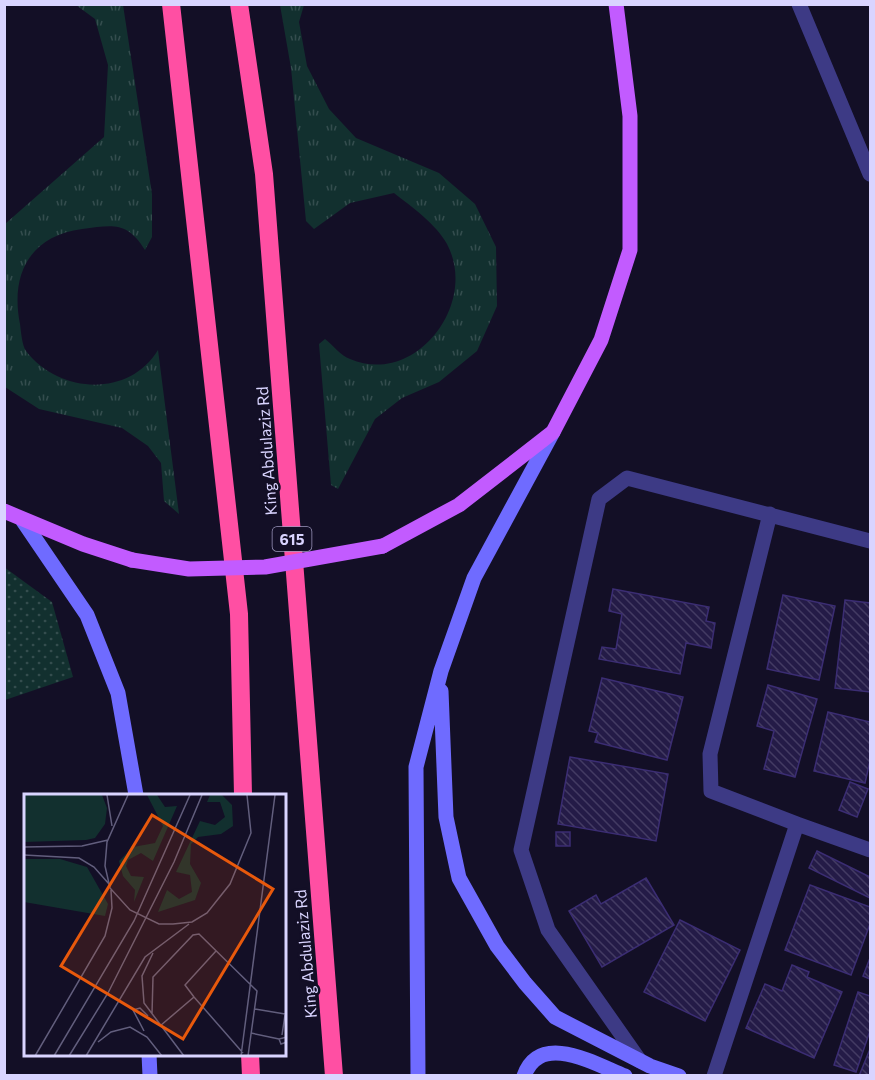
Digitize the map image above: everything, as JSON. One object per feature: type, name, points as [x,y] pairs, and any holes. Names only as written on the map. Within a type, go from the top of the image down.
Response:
[{"type":"highway","points":[[171,4],[239,614],[243,794]]},
{"type":"highway","name":"King Abdulaziz Rd","points":[[239,4],[264,174],[334,1076]]},
{"type":"highway","points":[[250,1056],[250,1076]]},
{"type":"main road","points":[[418,1076],[414,856],[416,767],[441,671],[474,578],[601,340],[630,250],[630,116],[616,4]]},
{"type":"main road","points":[[4,511],[23,521],[132,560],[189,569],[265,567],[383,546],[459,505],[553,432]]},
{"type":"main road","points":[[23,521],[87,615],[118,693],[136,794]]},
{"type":"main road","points":[[441,671],[446,817],[459,878],[497,946],[555,1017],[640,1061],[678,1076]]},
{"type":"main road","points":[[524,1076],[535,1058],[546,1052],[564,1052],[625,1076]]},
{"type":"main road","points":[[149,1056],[150,1076]]},
{"type":"street","points":[[799,4],[870,174]]},
{"type":"street","points":[[640,1061],[548,930],[521,850],[599,499],[627,478],[870,541]]},
{"type":"street","points":[[770,514],[710,754],[711,791],[870,850]]},
{"type":"street","points":[[714,1076],[797,824]]},
{"type":"green space","points":[[76,5],[123,5],[152,194],[152,237],[145,250],[132,234],[118,227],[82,229],[64,233],[37,249],[28,260],[18,289],[23,342],[26,351],[56,376],[94,385],[112,383],[130,376],[145,366],[158,350],[179,514],[164,501],[161,463],[148,446],[122,428],[39,409],[5,387],[5,224],[104,137],[108,65],[95,19]]},
{"type":"green space","points":[[280,5],[304,5],[299,22],[307,66],[329,109],[356,138],[439,173],[475,204],[496,247],[497,306],[477,351],[439,382],[402,398],[375,419],[338,489],[331,485],[319,344],[325,339],[347,358],[374,365],[397,361],[418,351],[435,335],[448,314],[454,291],[455,267],[447,244],[437,230],[394,193],[350,203],[314,229],[306,221],[291,68]]},
{"type":"green space","points":[[4,567],[52,602],[73,677],[5,700]]},
{"type":"building","points":[[613,589],[709,607],[706,621],[715,623],[711,648],[686,643],[680,674],[599,659],[602,647],[616,649],[622,614],[609,611]]},
{"type":"building","points":[[783,595],[835,606],[819,680],[767,669]]},
{"type":"building","points":[[845,600],[870,603],[870,692],[835,688]]},
{"type":"building","points":[[602,678],[683,697],[667,760],[595,742],[598,733],[589,731]]},
{"type":"building","points":[[768,685],[817,699],[795,777],[764,769],[774,731],[757,726]]},
{"type":"building","points":[[828,712],[870,722],[870,761],[865,783],[814,771]]},
{"type":"building","points":[[570,757],[668,774],[656,841],[558,824]]},
{"type":"building","points":[[850,782],[868,789],[857,817],[839,810]]},
{"type":"building","points":[[556,832],[570,832],[570,846],[556,846]]},
{"type":"building","points":[[817,851],[870,877],[870,898],[809,868]]},
{"type":"building","points":[[646,878],[674,925],[602,967],[569,911],[596,895],[601,904]]},
{"type":"building","points":[[810,885],[870,907],[870,924],[851,975],[785,950]]},
{"type":"building","points":[[680,920],[740,950],[705,1021],[644,992]]},
{"type":"building","points":[[870,958],[870,979],[863,976]]},
{"type":"building","points":[[792,965],[809,972],[807,977],[842,992],[814,1058],[746,1028],[765,984],[782,991]]},
{"type":"building","points":[[858,992],[870,996],[870,1031],[856,1072],[834,1065]]},
{"type":"building","points":[[870,1049],[870,1076],[859,1076]]}]
